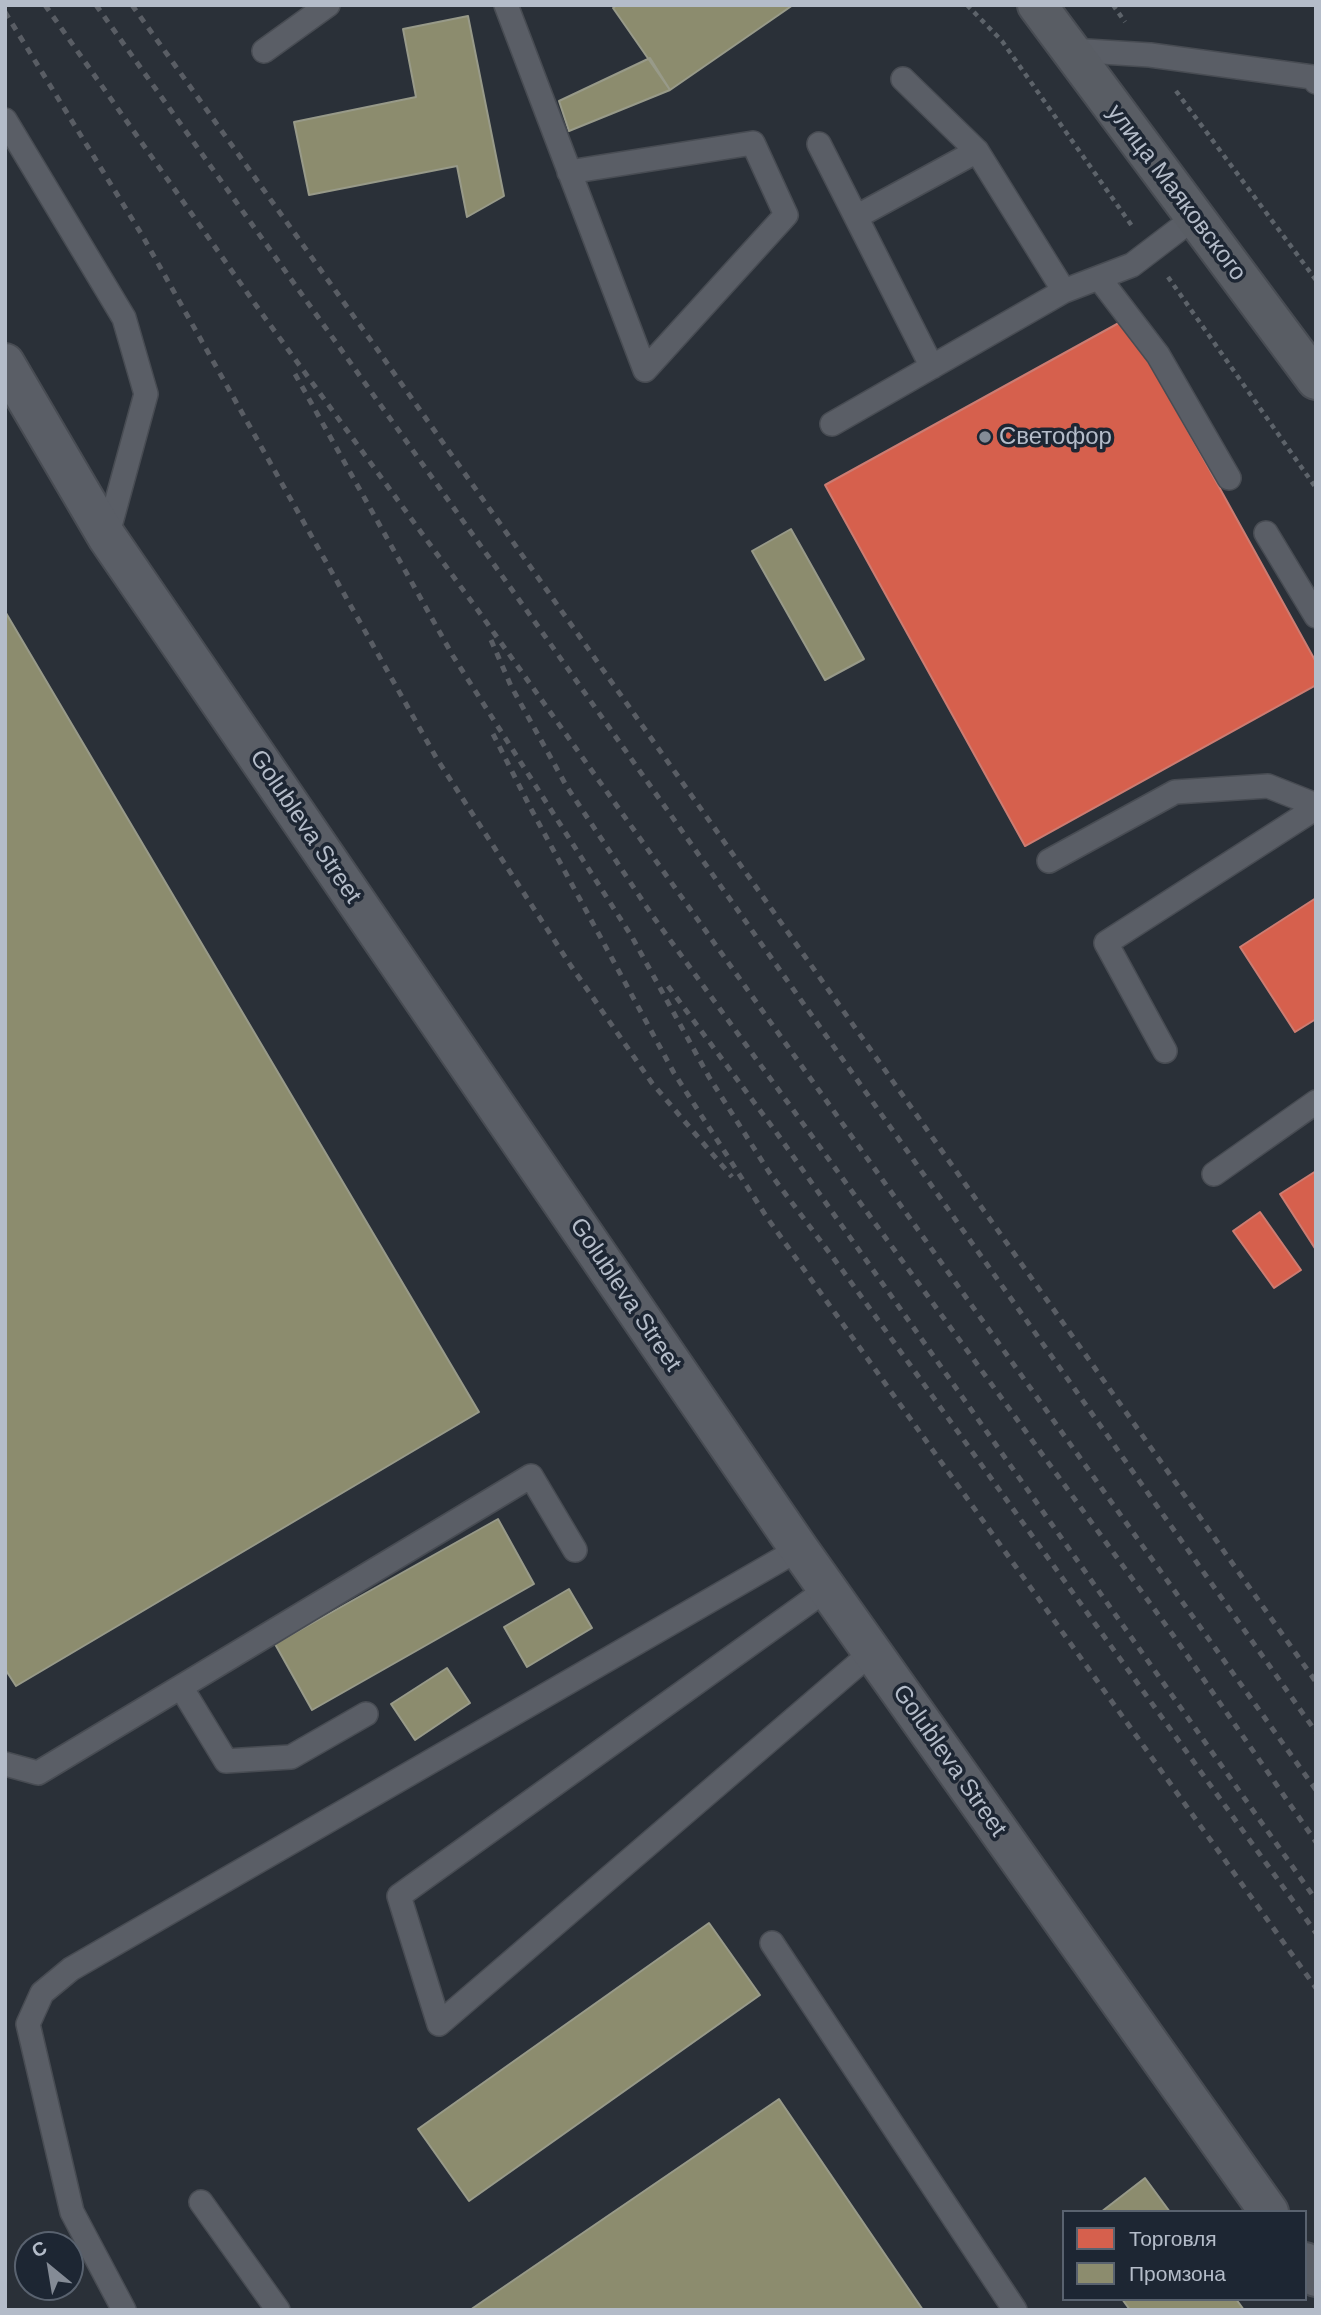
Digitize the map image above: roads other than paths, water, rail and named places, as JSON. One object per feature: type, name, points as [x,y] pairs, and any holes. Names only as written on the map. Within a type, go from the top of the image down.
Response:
[{"type":"main road","name":"улица Маяковского","points":[[1037,5],[1316,380]]},
{"type":"street","name":"Golubleva Street","points":[[5,363],[107,537],[799,1549],[1268,2210]]},
{"type":"lane","points":[[264,51],[328,5]]},
{"type":"lane","points":[[506,5],[569,172],[645,370],[786,215],[753,143],[569,172]]},
{"type":"lane","points":[[1070,50],[1150,55],[1312,77],[1316,82]]},
{"type":"lane","points":[[903,79],[977,151],[1064,291]]},
{"type":"lane","points":[[5,120],[124,318],[146,394],[107,537]]},
{"type":"lane","points":[[819,144],[932,367]]},
{"type":"lane","points":[[856,217],[977,151]]},
{"type":"lane","points":[[832,424],[1064,291],[1132,265],[1195,217]]},
{"type":"lane","points":[[1099,278],[1157,355],[1229,478]]},
{"type":"lane","points":[[1266,533],[1316,616]]},
{"type":"lane","points":[[1049,861],[1175,792],[1268,786],[1316,806]]},
{"type":"lane","points":[[1166,1051],[1106,943],[1316,806]]},
{"type":"lane","points":[[1213,1174],[1316,1102]]},
{"type":"lane","points":[[5,1764],[38,1773],[531,1476],[575,1550]]},
{"type":"lane","points":[[124,2310],[72,2212],[27,2024],[42,1993],[71,1969],[799,1549]]},
{"type":"lane","points":[[827,1589],[399,1896],[439,2024],[872,1652]]},
{"type":"lane","points":[[181,1687],[226,1760],[291,1758],[366,1714]]},
{"type":"lane","points":[[772,1943],[1015,2310]]},
{"type":"lane","points":[[201,2202],[278,2310]]},
{"type":"railway","points":[[45,5],[260,311],[477,609],[1316,1790]]},
{"type":"railway","points":[[96,5],[542,632],[1316,1732]]},
{"type":"railway","points":[[132,5],[1316,1682]]},
{"type":"railway","points":[[5,12],[142,235],[437,759],[571,966],[652,1083],[732,1177]]},
{"type":"railway","points":[[295,374],[453,656],[632,937],[709,1077],[769,1172],[843,1271],[1316,1933]]},
{"type":"railway","points":[[491,640],[511,686],[567,787],[652,915],[1173,1635],[1316,1842]]},
{"type":"railway","points":[[493,734],[674,1073],[768,1219],[1316,1988]]},
{"type":"railway","points":[[668,986],[776,1132],[1316,1900]]},
{"type":"place","name":"Светофор","points":[[985,437]]}]
